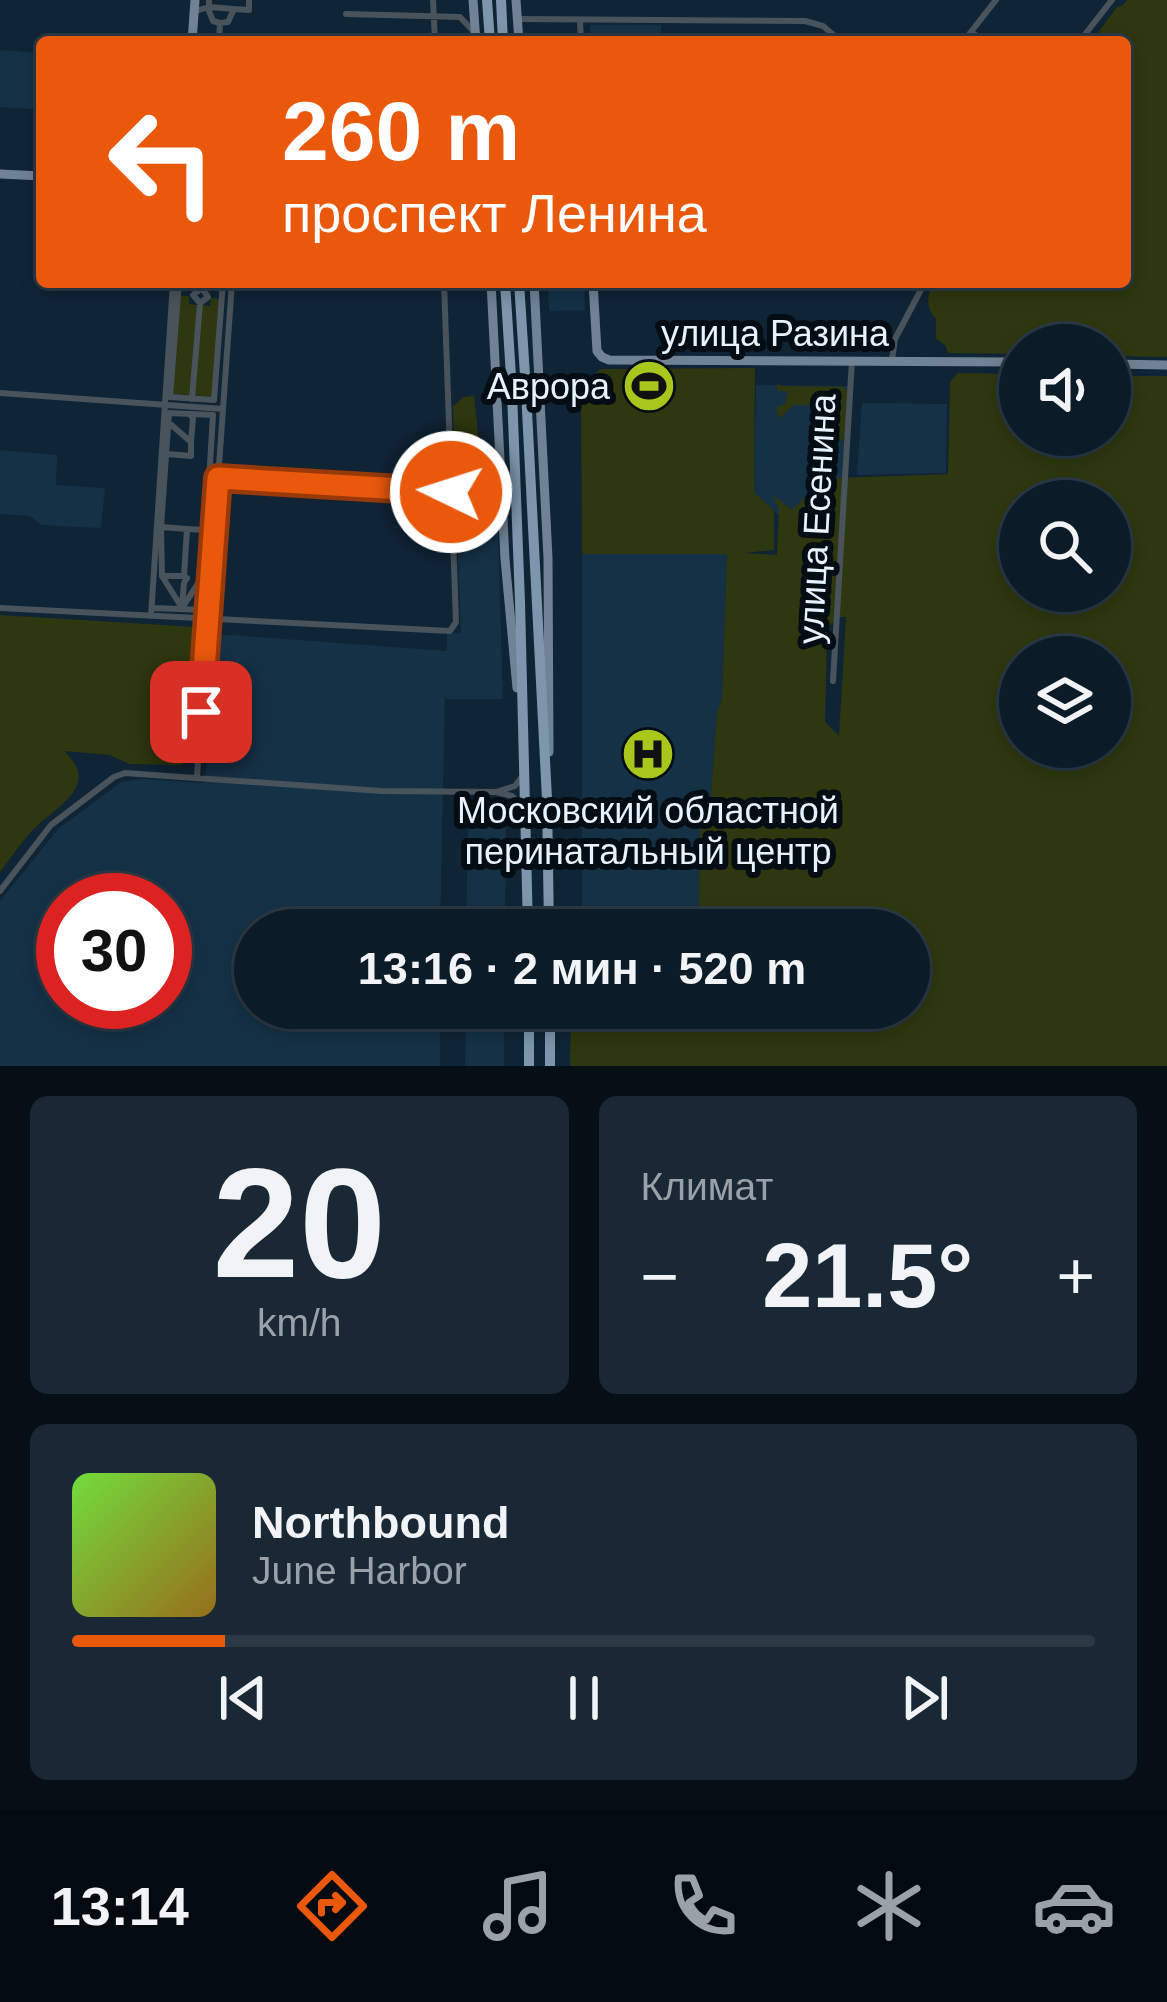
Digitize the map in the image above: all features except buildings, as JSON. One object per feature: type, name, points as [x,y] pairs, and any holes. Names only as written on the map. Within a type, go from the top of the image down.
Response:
[{"type":"highway","points":[[487,0],[490,36]]},
{"type":"highway","points":[[501,0],[503,36]]},
{"type":"highway","points":[[506,288],[519,391],[547,799],[550,909]]},
{"type":"highway","points":[[519,288],[528,909]]},
{"type":"highway","points":[[529,1029],[529,1066]]},
{"type":"highway","points":[[550,1029],[550,1066]]},
{"type":"main road","points":[[473,0],[476,36]]},
{"type":"main road","points":[[516,0],[519,36]]},
{"type":"main road","points":[[193,36],[197,5]]},
{"type":"main road","points":[[0,174],[36,176]]},
{"type":"main road","points":[[491,288],[509,607],[522,735]]},
{"type":"main road","points":[[534,288],[548,558],[547,799]]},
{"type":"main road","name":"улица Разина","points":[[593,288],[597,350],[609,360],[999,362]]},
{"type":"main road","points":[[495,358],[506,344],[521,340],[532,346],[538,361]]},
{"type":"main road","points":[[1131,364],[1167,365]]},
{"type":"street","points":[[197,5],[248,10],[249,0]]},
{"type":"street","points":[[433,0],[435,36]]},
{"type":"street","points":[[346,14],[460,17],[473,0]]},
{"type":"street","points":[[968,36],[996,0]]},
{"type":"street","points":[[1084,36],[1112,0]]},
{"type":"street","points":[[209,4],[213,21],[220,23],[228,22],[234,9]]},
{"type":"street","points":[[460,17],[474,36]]},
{"type":"street","points":[[518,20],[805,21],[823,26],[835,36]]},
{"type":"street","points":[[580,20],[581,36]]},
{"type":"street","points":[[219,36],[220,23]]},
{"type":"street","points":[[971,32],[977,36]]},
{"type":"street","points":[[152,612],[175,288]]},
{"type":"street","points":[[177,288],[170,397],[214,400],[225,288]]},
{"type":"street","points":[[193,295],[199,288]]},
{"type":"street","points":[[204,288],[208,296]]},
{"type":"street","points":[[196,776],[223,409],[227,288]]},
{"type":"street","points":[[0,608],[206,614],[450,631],[456,622],[444,288]]},
{"type":"street","points":[[892,360],[895,339],[922,288]]},
{"type":"street","points":[[178,294],[193,295],[200,303]]},
{"type":"street","points":[[192,399],[200,303],[208,296],[222,297]]},
{"type":"street","name":"улица Есенина","points":[[833,681],[852,360]]},
{"type":"street","points":[[0,393],[223,409]]},
{"type":"street","points":[[169,412],[213,416],[201,579],[182,608],[162,576],[169,412]]},
{"type":"street","points":[[191,456],[193,416]]},
{"type":"street","points":[[168,422],[191,442]]},
{"type":"street","points":[[166,454],[210,457]]},
{"type":"street","points":[[218,478],[502,493]]},
{"type":"street","points":[[161,527],[201,530]]},
{"type":"street","points":[[177,528],[186,539]]},
{"type":"street","points":[[182,608],[187,529]]},
{"type":"street","points":[[186,539],[201,530]]},
{"type":"street","points":[[162,576],[201,579]]},
{"type":"street","points":[[152,612],[182,608],[206,614]]},
{"type":"street","points":[[496,792],[515,786],[524,769]]},
{"type":"street","points":[[0,891],[51,825],[125,772],[382,791],[496,792],[512,796],[526,812]]},
{"type":"shaded area","points":[[590,25],[661,25],[662,36],[590,36]]},
{"type":"shaded area","points":[[0,50],[36,53],[36,110],[0,107]]},
{"type":"shaded area","points":[[548,288],[584,288],[585,310],[549,311]]},
{"type":"shaded area","points":[[756,385],[850,386],[839,527],[783,520],[754,493]]},
{"type":"shaded area","points":[[862,403],[947,404],[946,473],[857,475]]},
{"type":"shaded area","points":[[0,450],[57,455],[56,485],[105,488],[101,528],[41,525],[30,516],[0,514]]},
{"type":"shaded area","points":[[497,500],[503,699],[446,699],[445,695],[440,909],[234,909],[234,1029],[440,1029],[440,1066],[0,1066],[0,901],[58,829],[121,782],[205,783],[215,634],[447,651],[447,634],[461,633],[456,501]]},
{"type":"shaded area","name":"Московский областной перинатальный центр","points":[[727,553],[722,697],[711,794],[700,830],[733,909],[582,909],[582,554]]},
{"type":"shaded area","points":[[468,819],[506,819],[505,909],[466,909]]},
{"type":"shaded area","points":[[466,1029],[504,1029],[504,1066],[465,1066]]},
{"type":"green space","points":[[1127,0],[1167,0],[1167,357],[1131,356],[1131,324],[999,324],[999,354],[948,353],[936,339],[936,319],[929,305],[932,288],[1131,288],[1131,36],[1095,36]]},
{"type":"green space","points":[[180,296],[189,296],[189,304],[197,305],[191,395],[172,394]]},
{"type":"green space","points":[[211,298],[221,299],[213,397],[195,395],[202,305],[210,306]]},
{"type":"green space","points":[[755,368],[754,492],[774,511],[774,550],[744,553],[777,555],[779,510],[773,495],[792,510],[813,493],[818,461],[837,478],[948,474],[950,382],[958,373],[999,374],[999,456],[1131,456],[1131,376],[1167,376],[1167,1066],[570,1066],[571,1029],[930,1029],[930,909],[699,909],[700,830],[711,794],[722,697],[727,554],[582,554],[581,388],[600,369]],"holes":[[[839,617],[846,617],[839,736],[825,722],[827,637]]]},
{"type":"green space","points":[[777,384],[844,387],[849,394],[845,438],[834,444],[825,437],[823,422],[832,412],[823,405],[794,405],[779,419],[776,407],[785,404],[788,392],[777,390]]},
{"type":"green space","points":[[474,396],[479,442],[471,459],[480,482],[489,487],[455,489],[453,406]]},
{"type":"green space","points":[[0,615],[195,627],[188,760],[181,765],[129,764],[110,755],[64,751],[78,774],[73,793],[32,831],[0,872]]},
{"type":"place","name":"Аврора","points":[[649,386]]},
{"type":"place","name":"Московский областной перинатальный центр","points":[[648,754]]},
{"type":"route","points":[[201,712],[218,478],[451,492]]}]
